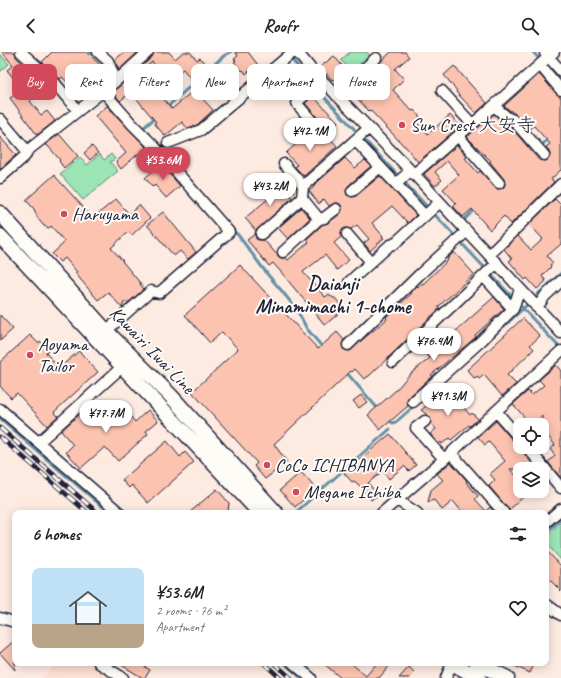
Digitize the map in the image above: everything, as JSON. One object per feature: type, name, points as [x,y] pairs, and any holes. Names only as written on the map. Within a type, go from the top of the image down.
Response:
[{"type":"main road","name":"Kawairi Iwai Line","points":[[0,213],[106,330],[171,396],[273,510]]},
{"type":"main road","name":"Kawairi Iwai Line","points":[[0,236],[257,510]]},
{"type":"main road","points":[[457,666],[479,678]]},
{"type":"main road","points":[[483,666],[507,678]]},
{"type":"street","points":[[21,52],[54,82],[78,111]]},
{"type":"street","points":[[98,52],[108,61],[108,64]]},
{"type":"street","points":[[116,80],[148,52]]},
{"type":"street","points":[[168,142],[202,130],[292,54],[300,64]]},
{"type":"street","points":[[370,64],[376,58]]},
{"type":"street","points":[[545,59],[561,71]]},
{"type":"street","points":[[545,59],[561,90]]},
{"type":"street","points":[[405,177],[494,106],[545,59]]},
{"type":"street","points":[[442,91],[472,124]]},
{"type":"street","points":[[106,330],[151,291],[159,293],[229,232],[157,150],[132,124],[116,99]]},
{"type":"street","points":[[0,178],[25,156],[28,151],[92,100]]},
{"type":"street","points":[[299,100],[297,102],[298,105],[323,134]]},
{"type":"street","points":[[339,100],[380,167],[405,177],[431,210]]},
{"type":"street","points":[[494,106],[508,118],[513,120],[544,155]]},
{"type":"street","points":[[0,119],[28,151]]},
{"type":"street","points":[[361,134],[405,177],[431,210],[461,237],[489,255]]},
{"type":"street","points":[[302,186],[361,134]]},
{"type":"street","points":[[458,136],[499,183]]},
{"type":"street","points":[[284,164],[302,186],[302,198],[319,220]]},
{"type":"street","points":[[352,191],[380,167]]},
{"type":"street","points":[[561,184],[489,255],[489,270],[516,300],[536,307],[561,333]]},
{"type":"street","points":[[261,234],[302,198]]},
{"type":"street","points":[[284,252],[319,220],[324,218],[336,208]]},
{"type":"street","points":[[349,282],[431,210]]},
{"type":"street","points":[[347,234],[371,262]]},
{"type":"street","points":[[348,345],[461,237]]},
{"type":"street","points":[[489,270],[516,300]]},
{"type":"street","points":[[393,362],[489,270]]},
{"type":"street","points":[[536,307],[561,281]]},
{"type":"street","points":[[413,402],[481,341],[516,300]]},
{"type":"street","points":[[385,510],[448,456],[559,353]]},
{"type":"street","points":[[39,442],[123,366]]},
{"type":"street","points":[[0,409],[117,510]]},
{"type":"street","points":[[496,411],[513,431]]},
{"type":"street","points":[[425,421],[416,428],[448,456],[501,510]]},
{"type":"street","points":[[533,454],[561,488]]},
{"type":"street","points":[[397,500],[412,510]]},
{"type":"street","points":[[549,519],[561,509]]},
{"type":"street","points":[[549,606],[561,614]]},
{"type":"street","points":[[0,618],[12,621]]},
{"type":"street","points":[[103,666],[116,676]]},
{"type":"street","points":[[297,666],[311,678]]},
{"type":"street","points":[[446,678],[451,666]]},
{"type":"shaded area","points":[[54,666],[96,666],[108,674],[104,678],[42,678]]},
{"type":"green space","points":[[350,52],[367,52],[372,58],[366,64],[344,64],[341,60]]},
{"type":"green space","points":[[0,54],[9,64],[0,72]]},
{"type":"green space","points":[[100,154],[104,160],[111,154],[115,159],[110,162],[118,171],[83,200],[60,174],[80,157],[87,165]]},
{"type":"green space","points":[[561,522],[561,560],[549,546],[549,533]]},
{"type":"building","points":[[2,52],[15,52],[16,57],[23,64],[12,64]]},
{"type":"building","points":[[52,52],[87,52],[99,64],[65,64],[65,80],[62,77],[60,79],[57,76],[57,64],[44,64],[42,62]]},
{"type":"building","points":[[124,52],[138,52],[119,70],[115,60]]},
{"type":"building","points":[[154,52],[169,52],[175,59],[183,52],[190,52],[197,60],[200,58],[205,64],[191,64],[191,79],[183,69],[183,64],[154,64],[152,62],[150,64],[144,64],[152,57]]},
{"type":"building","points":[[235,52],[248,52],[257,64],[247,64],[246,74],[239,68],[239,64],[234,62],[236,61],[234,59],[238,56]]},
{"type":"building","points":[[391,52],[405,52],[409,57],[395,69],[404,79],[393,90],[412,111],[414,110],[420,117],[416,121],[428,134],[450,115],[460,126],[418,162],[405,146],[359,100],[390,100],[390,64],[378,64]]},
{"type":"building","points":[[334,56],[341,64],[334,64],[334,80],[332,80],[326,74],[326,64],[324,64]]},
{"type":"building","points":[[12,66],[12,76],[7,70]]},
{"type":"building","points":[[454,66],[487,103],[476,113],[456,92],[457,91],[444,75]]},
{"type":"building","points":[[539,74],[561,98],[561,170],[551,179],[554,182],[511,224],[504,216],[490,230],[472,209],[463,217],[453,206],[456,203],[443,189],[459,175],[447,161],[435,172],[442,180],[435,186],[424,174],[457,145],[467,157],[465,158],[478,173],[480,171],[497,189],[503,188],[505,185],[504,179],[490,162],[491,161],[467,137],[494,114],[504,123],[509,125],[539,160],[548,160],[550,154],[546,147],[550,144],[534,126],[530,129],[518,116],[504,106]]},
{"type":"building","points":[[124,82],[124,98],[120,101],[116,96],[116,89]]},
{"type":"building","points":[[191,92],[191,100],[204,100],[213,110],[197,125],[187,128],[182,122],[165,136],[154,123],[156,122],[138,100],[164,100],[172,109]]},
{"type":"building","points":[[12,97],[12,100],[31,100],[30,101],[41,115],[47,111],[55,121],[37,135],[10,98]]},
{"type":"building","points":[[308,100],[317,100],[338,122],[328,131],[305,103]]},
{"type":"building","points":[[107,106],[146,147],[121,169],[116,162],[126,153],[95,116]]},
{"type":"building","points":[[311,131],[321,140],[325,140],[329,137],[337,146],[304,176],[295,167],[297,165],[286,153]]},
{"type":"building","points":[[59,134],[78,156],[64,168],[59,161],[60,160],[48,146],[45,145]]},
{"type":"building","points":[[0,137],[16,155],[0,169]]},
{"type":"building","points":[[92,146],[98,153],[90,160],[84,153]]},
{"type":"building","points":[[345,158],[355,168],[365,160],[371,166],[348,186],[346,192],[347,195],[353,197],[356,196],[380,176],[416,215],[408,223],[392,206],[372,223],[384,238],[370,251],[364,243],[369,239],[357,225],[351,229],[343,229],[341,232],[341,237],[334,243],[349,260],[337,270],[325,255],[303,272],[325,297],[328,295],[335,298],[341,305],[336,309],[339,313],[325,325],[273,263],[269,266],[247,240],[255,234],[256,239],[264,240],[279,257],[286,258],[288,260],[309,242],[307,239],[322,225],[328,223],[340,214],[342,209],[341,205],[335,203],[329,206],[324,199],[319,204],[309,191]]},
{"type":"building","points":[[161,164],[180,186],[166,198],[155,185],[153,187],[145,178]]},
{"type":"building","points":[[54,175],[93,218],[116,199],[129,214],[139,205],[150,218],[132,235],[128,232],[111,248],[144,289],[129,302],[124,302],[122,308],[108,292],[98,300],[75,273],[77,272],[65,258],[60,262],[52,254],[65,242],[51,226],[49,228],[44,226],[38,219],[34,209],[26,200]]},
{"type":"building","points":[[287,183],[294,191],[290,195],[292,198],[256,231],[245,218]]},
{"type":"building","points":[[555,199],[561,205],[561,244],[547,256],[553,263],[542,276],[546,281],[537,289],[527,278],[525,280],[509,261],[512,259],[504,249],[518,236],[531,250],[543,239],[529,224]]},
{"type":"building","points":[[301,208],[310,218],[288,239],[278,228]]},
{"type":"building","points":[[163,212],[196,252],[188,259],[180,251],[174,256],[147,225]]},
{"type":"building","points":[[454,252],[474,274],[438,307],[440,308],[369,376],[364,379],[355,369],[352,372],[351,371],[274,444],[287,462],[265,479],[254,466],[257,463],[192,392],[238,349],[222,332],[210,343],[185,315],[240,265],[318,349],[337,332],[344,340],[342,344],[343,349],[349,351],[387,319],[386,317],[412,293],[411,292],[417,286],[418,287],[423,284],[448,260],[447,259]]},
{"type":"building","points":[[494,297],[504,309],[475,335],[476,337],[431,375],[432,376],[409,397],[407,400],[408,406],[380,430],[368,415],[395,391],[410,374],[430,358],[419,346],[437,329],[447,339]]},
{"type":"building","points":[[0,315],[13,329],[0,341]]},
{"type":"building","points":[[523,318],[540,336],[530,345],[534,349],[507,375],[516,384],[502,396],[484,375],[479,379],[477,377],[475,379],[467,370]]},
{"type":"building","points":[[30,335],[38,343],[40,341],[48,350],[46,353],[59,368],[79,351],[98,372],[54,412],[58,416],[47,426],[17,393],[11,398],[0,386],[0,362]]},
{"type":"building","points":[[556,365],[561,371],[561,478],[548,462],[555,456],[550,449],[555,445],[549,438],[549,418],[542,418],[542,416],[540,418],[525,418],[513,404],[528,391],[532,395],[544,385],[539,380]]},
{"type":"building","points":[[448,389],[470,415],[472,413],[478,419],[451,440],[449,438],[442,444],[441,442],[439,444],[430,434],[436,429],[431,423],[430,417],[421,410]]},
{"type":"building","points":[[361,395],[367,402],[359,408],[353,401]]},
{"type":"building","points":[[120,404],[135,422],[148,410],[158,421],[146,431],[148,434],[118,461],[105,447],[81,468],[66,452],[73,445],[61,431],[84,410],[97,424]]},
{"type":"building","points":[[496,421],[513,441],[513,454],[524,454],[531,462],[513,462],[513,469],[510,469],[513,472],[513,498],[522,498],[509,510],[489,486],[495,480],[490,474],[505,461],[489,442],[485,445],[478,437]]},
{"type":"building","points":[[390,434],[416,465],[409,471],[404,466],[389,479],[383,471],[368,483],[378,495],[371,500],[358,484],[354,481],[352,482],[344,473]]},
{"type":"building","points":[[167,441],[180,457],[185,452],[194,462],[148,503],[132,485],[129,488],[122,480]]},
{"type":"building","points":[[451,462],[478,496],[475,499],[485,510],[460,510],[453,501],[442,510],[434,500],[428,502],[431,490],[443,480],[437,474]]},
{"type":"building","points":[[301,472],[316,489],[295,507],[280,490]]},
{"type":"building","points":[[217,489],[229,503],[228,510],[192,510]]},
{"type":"building","points":[[549,553],[561,566],[561,591],[549,579]]},
{"type":"building","points":[[12,643],[12,666],[15,666],[15,670],[0,653]]},
{"type":"building","points":[[123,666],[144,666],[150,670],[145,678]]},
{"type":"building","points":[[327,666],[354,666],[366,676],[374,666],[389,666],[379,678],[341,678]]},
{"type":"building","points":[[515,666],[534,666],[530,673]]},
{"type":"building","points":[[409,667],[415,673],[410,678],[399,678]]},
{"type":"waterway","points":[[90,52],[103,64]]},
{"type":"waterway","points":[[215,64],[231,52]]},
{"type":"waterway","points":[[285,52],[325,98],[561,349]]},
{"type":"waterway","points":[[533,52],[541,61]]},
{"type":"waterway","points":[[166,108],[191,86]]},
{"type":"waterway","points":[[142,129],[156,117]]},
{"type":"waterway","points":[[541,146],[549,138]]},
{"type":"waterway","points":[[465,219],[475,209]]},
{"type":"waterway","points":[[231,229],[238,235],[297,310],[307,329],[324,349]]},
{"type":"waterway","points":[[537,295],[561,273]]},
{"type":"waterway","points":[[493,336],[527,305]]},
{"type":"waterway","points":[[346,372],[379,410]]},
{"type":"waterway","points":[[388,420],[393,423],[396,422],[415,405]]},
{"type":"waterway","points":[[0,419],[106,510]]},
{"type":"waterway","points":[[298,510],[390,429]]},
{"type":"waterway","points":[[549,529],[561,519]]},
{"type":"waterway","points":[[287,666],[301,678]]},
{"type":"railway","points":[[0,428],[95,510]]},
{"type":"railway","points":[[0,437],[85,510]]},
{"type":"railway","points":[[267,666],[280,678]]},
{"type":"railway","points":[[277,666],[291,678]]},
{"type":"place","name":"Sun Crest 大安寺","points":[[402,125]]},
{"type":"place","name":"Haruyama","points":[[64,214]]},
{"type":"place","name":"Aoyama Tailor","points":[[30,355]]},
{"type":"place","name":"CoCo ICHIBANYA","points":[[267,465]]},
{"type":"place","name":"Megane Ichiba","points":[[296,492]]},
{"type":"district","name":"Daianji Minamimachi 1-chome","points":[[333,294]]}]
